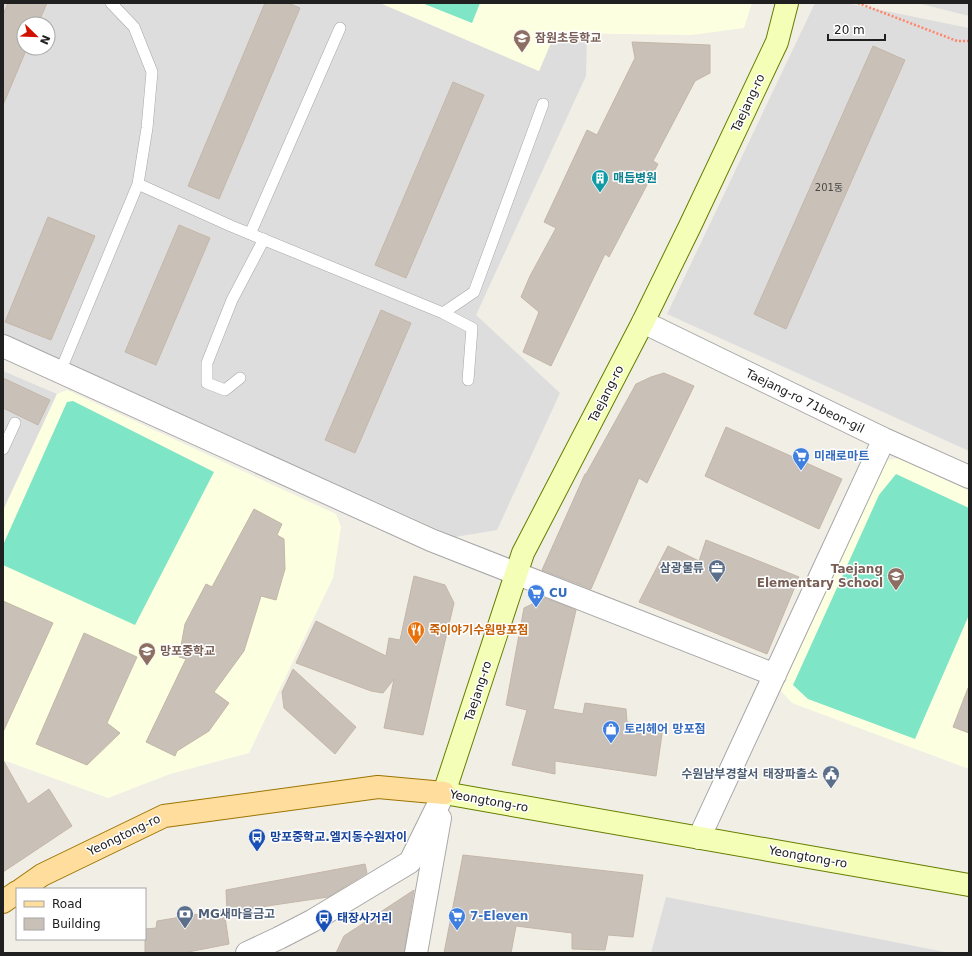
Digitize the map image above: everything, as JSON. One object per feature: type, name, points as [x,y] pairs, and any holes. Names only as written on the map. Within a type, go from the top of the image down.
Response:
[{"type":"main road","name":"Yeongtong-ro","points":[[23,888],[42,875],[164,816],[378,787],[444,793]]},
{"type":"main road","points":[[3,902],[16,893]]},
{"type":"street","name":"Taejang-ro","points":[[444,793],[524,553],[643,322],[690,226],[777,42],[787,3]]},
{"type":"street","name":"Taejang-ro 71beon-gil","points":[[643,322],[884,439],[969,477]]},
{"type":"street","points":[[3,346],[431,540],[774,675]]},
{"type":"street","points":[[700,838],[884,439]]},
{"type":"street","points":[[247,953],[280,946],[312,921],[410,862],[444,793]]},
{"type":"street","points":[[416,953],[444,793]]},
{"type":"street","name":"Yeongtong-ro","points":[[444,793],[969,885]]},
{"type":"lane","points":[[60,372],[138,184],[147,128],[152,72],[134,27],[111,3]]},
{"type":"lane","points":[[250,234],[340,28]]},
{"type":"lane","points":[[443,313],[474,292],[544,104]]},
{"type":"lane","points":[[138,184],[264,240],[443,313],[472,328],[468,380]]},
{"type":"lane","points":[[240,378],[225,390],[206,383],[207,363],[232,300],[264,240]]},
{"type":"lane","points":[[3,449],[15,423]]},
{"type":"path","points":[[858,3],[957,41],[969,41]]},
{"type":"shaded area","points":[[3,3],[380,3],[539,71],[555,33],[587,34],[586,76],[476,315],[560,393],[497,530],[455,537],[3,334]]},
{"type":"shaded area","name":"잠원초등학교","points":[[380,3],[752,3],[744,28],[691,35],[555,33],[539,71]]},
{"type":"shaded area","points":[[815,3],[846,3],[969,28],[969,451],[667,314]]},
{"type":"shaded area","points":[[917,3],[969,3],[969,16]]},
{"type":"shaded area","points":[[3,371],[57,394],[3,510]]},
{"type":"shaded area","name":"망포중학교","points":[[67,390],[336,514],[341,527],[333,578],[249,753],[170,774],[108,798],[3,760],[3,511],[57,394]]},
{"type":"shaded area","name":"Taejang Elementary School","points":[[900,458],[969,491],[969,769],[792,703],[780,690],[882,461]]},
{"type":"shaded area","points":[[666,897],[950,953],[651,953]]},
{"type":"green space","points":[[422,3],[480,3],[472,23]]},
{"type":"green space","points":[[73,401],[214,472],[135,625],[3,565],[3,545],[67,402]]},
{"type":"green space","name":"Taejang Elementary School","points":[[896,474],[969,508],[969,615],[915,739],[808,699],[793,685],[879,495]]},
{"type":"building","points":[[8,3],[47,3],[41,16],[16,16],[16,56],[24,56],[3,105],[3,15]]},
{"type":"building","points":[[265,3],[288,3],[300,8],[219,199],[188,186]]},
{"type":"building","points":[[632,42],[710,45],[710,73],[695,81],[653,161],[658,164],[609,257],[605,254],[551,366],[523,352],[539,312],[521,297],[530,276],[556,228],[544,222],[587,130],[597,135],[635,58]]},
{"type":"building","points":[[873,46],[905,60],[786,329],[754,314]]},
{"type":"building","points":[[453,82],[484,95],[406,278],[375,265]]},
{"type":"building","points":[[48,217],[95,236],[51,340],[5,322]]},
{"type":"building","points":[[179,225],[210,238],[156,365],[125,352]]},
{"type":"building","points":[[381,310],[411,323],[355,453],[325,440]]},
{"type":"building","points":[[664,373],[694,386],[647,483],[639,478],[591,589],[542,570],[585,474],[636,384]]},
{"type":"building","points":[[3,378],[50,400],[38,425],[3,408]]},
{"type":"building","points":[[726,427],[842,479],[819,529],[705,476]]},
{"type":"building","points":[[254,509],[282,524],[277,535],[284,539],[285,569],[276,600],[261,596],[244,651],[214,692],[229,703],[209,731],[177,751],[175,756],[146,742],[186,659],[179,657],[185,624],[206,584],[212,587]]},
{"type":"building","points":[[706,540],[799,577],[767,654],[639,602],[668,546],[699,561]]},
{"type":"building","points":[[414,576],[445,585],[454,603],[423,735],[384,728],[394,679],[383,693],[371,691],[296,663],[316,621],[386,656],[389,638],[400,640]]},
{"type":"building","points":[[545,598],[576,610],[553,709],[583,714],[585,703],[626,709],[627,722],[663,727],[656,776],[555,761],[555,774],[512,765],[527,710],[506,705],[524,608]]},
{"type":"building","points":[[3,601],[53,623],[3,732]]},
{"type":"building","points":[[84,633],[137,657],[107,723],[120,733],[87,765],[36,744]]},
{"type":"building","points":[[293,669],[356,727],[335,754],[284,708],[282,692]]},
{"type":"building","points":[[969,688],[969,733],[953,727]]},
{"type":"building","points":[[3,760],[28,804],[49,789],[72,826],[3,872]]},
{"type":"building","points":[[463,855],[643,875],[633,937],[608,935],[605,950],[572,949],[572,933],[516,926],[511,953],[444,953]]},
{"type":"building","points":[[365,864],[367,873],[328,897],[227,912],[226,890]]},
{"type":"building","points":[[414,890],[404,953],[336,953],[344,936]]},
{"type":"building","points":[[224,910],[229,944],[183,953],[145,953],[146,929],[156,928],[157,921]]},
{"type":"place","name":"잠원초등학교","points":[[522,53]]},
{"type":"place","name":"매듭병원","points":[[600,193]]},
{"type":"place","name":"미래로마트","points":[[801,471]]},
{"type":"place","name":"삼광물류","points":[[717,583]]},
{"type":"place","name":"Taejang Elementary School","points":[[896,591]]},
{"type":"place","name":"CU","points":[[536,608]]},
{"type":"place","name":"죽이야기수원망포점","points":[[416,645]]},
{"type":"place","name":"망포중학교","points":[[147,666]]},
{"type":"place","name":"토리헤어 망포점","points":[[611,744]]},
{"type":"place","name":"수원남부경찰서 태장파출소","points":[[831,789]]},
{"type":"place","name":"망포중학교.엘지동수원자이","points":[[257,852]]},
{"type":"place","name":"MG새마을금고","points":[[185,929]]},
{"type":"place","name":"7-Eleven","points":[[457,931]]},
{"type":"place","name":"태장사거리","points":[[324,933]]}]
